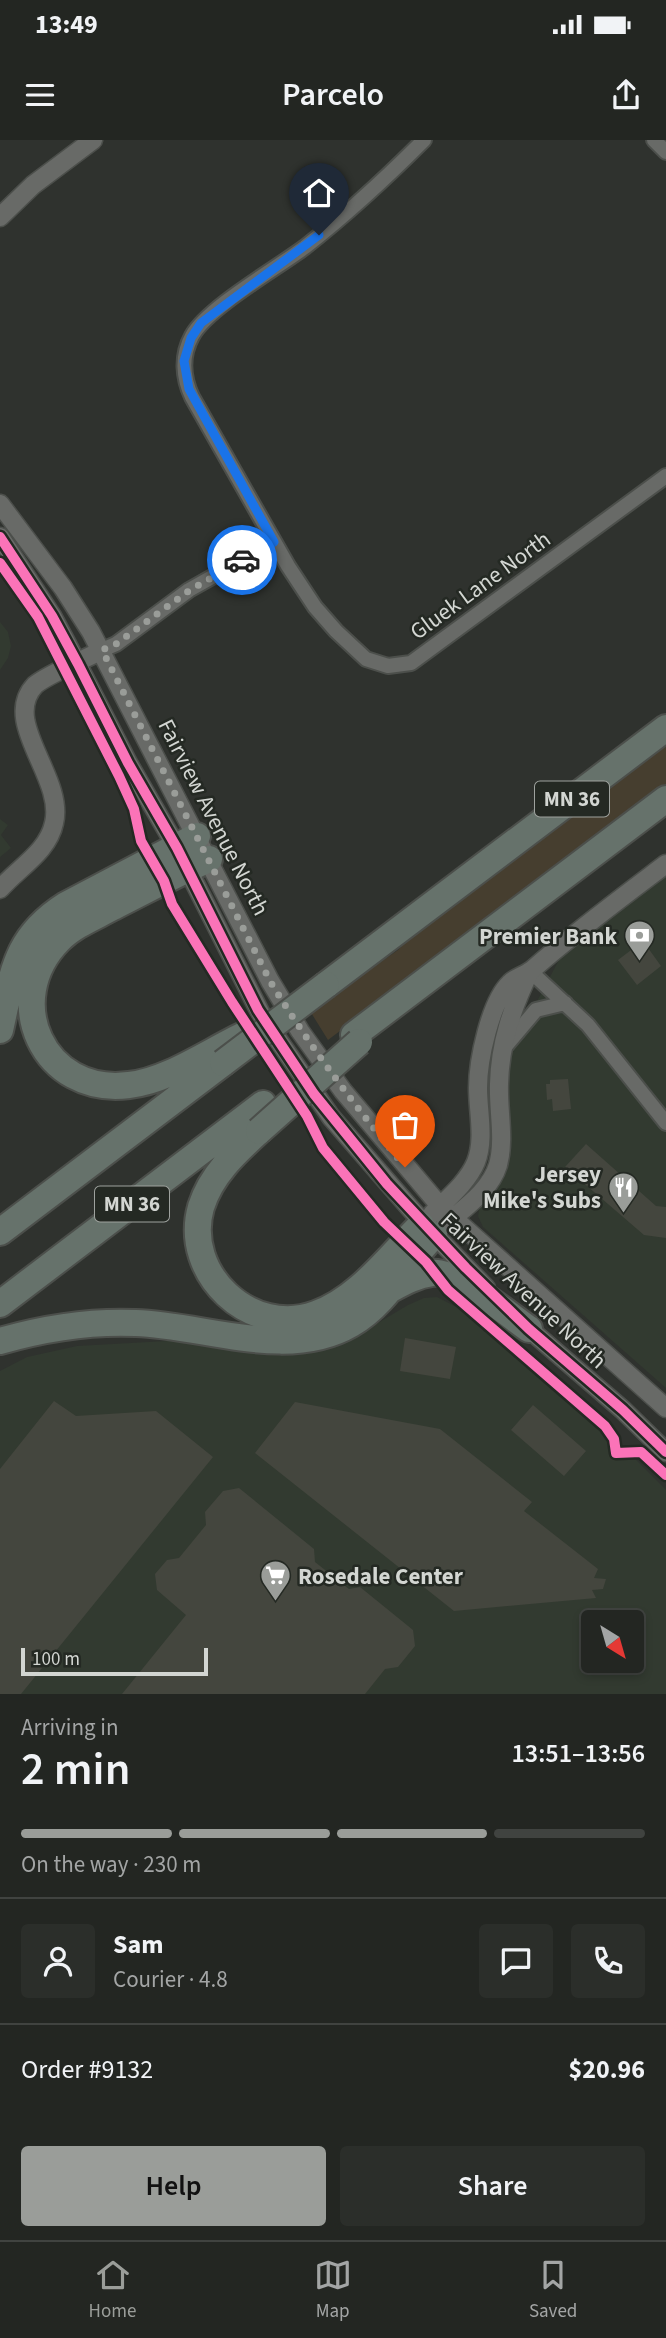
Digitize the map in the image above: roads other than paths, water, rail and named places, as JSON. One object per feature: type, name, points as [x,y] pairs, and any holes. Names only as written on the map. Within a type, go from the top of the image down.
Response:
[{"type":"highway","name":"MN 36","points":[[0,1232],[246,1034],[270,1028],[666,728]]},
{"type":"highway","name":"MN 36","points":[[0,1304],[263,1104],[357,1038],[442,968],[666,799]]},
{"type":"highway","points":[[0,1030],[18,957],[36,928],[49,916],[66,905],[192,853]]},
{"type":"highway","points":[[192,853],[59,939],[40,963],[31,987],[33,1017],[41,1046],[53,1061],[66,1073],[97,1085],[146,1082],[218,1056]]},
{"type":"highway","points":[[357,1038],[219,1171],[201,1208],[198,1225],[202,1253],[212,1278],[232,1300],[246,1310],[281,1319],[313,1315],[329,1309],[438,1221]]},
{"type":"highway","points":[[0,1341],[71,1325],[106,1322],[139,1323],[278,1340],[300,1340],[327,1335],[353,1323],[390,1289],[438,1221]]},
{"type":"highway","points":[[390,1289],[412,1278],[434,1272],[450,1275],[529,1329]]},
{"type":"street","points":[[0,217],[33,185],[93,140]]},
{"type":"street","name":"Gluek Lane North","points":[[424,140],[337,222],[211,314],[192,335],[187,347],[184,361],[189,389],[274,542],[315,607],[366,659],[377,664],[399,666],[421,657],[666,476]]},
{"type":"street","points":[[655,140],[666,152]]},
{"type":"street","points":[[0,203],[33,185]]},
{"type":"street","name":"Fairview Avenue North","points":[[0,503],[63,589],[102,650],[262,1018],[331,1117],[438,1221],[666,1408]]},
{"type":"street","name":"Fairview Avenue North","points":[[0,537],[52,616],[128,763],[192,853],[252,946],[300,1031],[343,1091],[438,1221],[529,1329],[623,1410],[666,1452]]},
{"type":"street","points":[[0,889],[41,848],[54,824],[54,797],[20,725],[22,704],[34,686],[116,644],[190,590],[274,542]]},
{"type":"street","points":[[438,1221],[472,1170],[480,1149],[478,1088],[481,1055],[488,1026],[510,983],[530,971],[553,949],[666,864]]},
{"type":"street","points":[[530,971],[565,1003],[612,1053],[666,1123]]},
{"type":"street","points":[[438,1221],[471,1203],[486,1186],[497,1166],[501,1145],[499,1084],[506,1027],[530,971]]},
{"type":"street","points":[[502,1052],[536,1010],[565,1003]]},
{"type":"place","name":"Premier Bank","points":[[640,963]]},
{"type":"place","name":"Jersey Mike's Subs","points":[[624,1214]]},
{"type":"place","name":"Rosedale Center","points":[[275,1603]]}]
